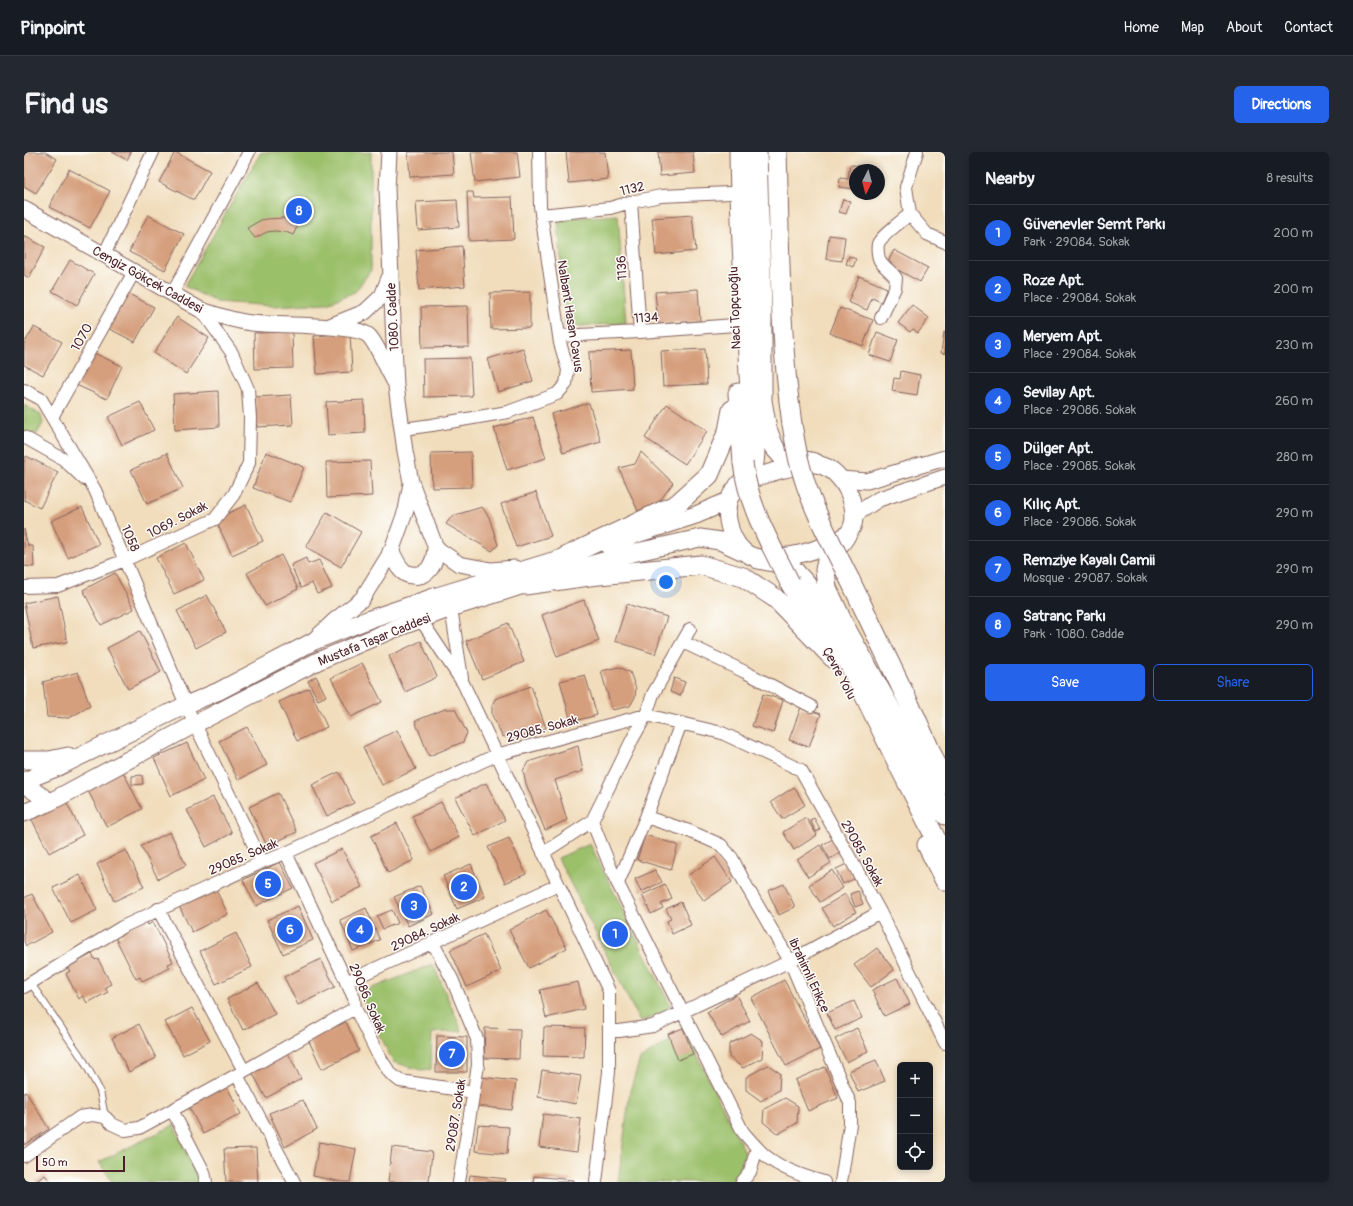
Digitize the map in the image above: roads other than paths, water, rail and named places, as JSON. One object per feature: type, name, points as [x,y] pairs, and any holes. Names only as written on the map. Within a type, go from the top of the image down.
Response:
[{"type":"main road","name":"Naci Topçuoğlu","points":[[729,152],[737,383],[743,463]]},
{"type":"main road","points":[[739,152],[741,232],[749,384],[755,448],[751,475],[733,494],[728,525],[737,544],[752,556],[789,565],[806,584],[834,633],[945,857]]},
{"type":"main road","points":[[757,152],[762,311],[762,401],[767,429],[774,447],[782,456],[815,463],[826,467],[836,474],[847,490],[854,508],[853,525],[827,561],[825,570],[827,588],[844,626],[888,704],[945,816]]},
{"type":"main road","points":[[777,152],[782,327],[787,393],[799,461],[808,490],[822,524],[916,718],[945,784]]},
{"type":"main road","points":[[566,557],[677,504],[709,475],[728,432],[737,383]]},
{"type":"main road","name":"Çevre Yolu","points":[[743,463],[744,476],[758,519],[790,583],[833,658],[945,881]]},
{"type":"main road","points":[[733,494],[765,474],[786,468],[815,463]]},
{"type":"main road","name":"Mustafa Taşar Caddesi","points":[[24,781],[88,753],[528,576],[566,557],[675,522],[733,494]]},
{"type":"main road","points":[[752,556],[792,556],[819,549],[845,537]]},
{"type":"main road","name":"Mustafa Taşar Caddesi","points":[[24,813],[50,802],[190,713],[219,691],[310,643],[370,619],[427,599],[700,538],[720,541],[752,556]]},
{"type":"main road","points":[[391,552],[401,570],[409,575],[418,576],[426,572],[431,566],[435,557],[436,548]]},
{"type":"main road","points":[[528,576],[610,574],[701,565],[742,577],[775,598],[833,658]]},
{"type":"main road","points":[[24,760],[49,760],[88,753]]},
{"type":"main road","points":[[24,784],[50,802]]},
{"type":"street","points":[[104,255],[153,152]]},
{"type":"street","points":[[172,294],[249,152]]},
{"type":"street","name":"1080. Cadde","points":[[389,152],[387,189],[396,386],[411,482]]},
{"type":"street","name":"Nalbant Hasan Cavus","points":[[403,429],[508,412],[557,394],[566,384],[568,370],[559,336],[541,215],[539,152]]},
{"type":"street","points":[[917,152],[906,187],[910,214],[927,234],[945,242]]},
{"type":"street","name":"1132","points":[[541,215],[610,208],[660,196],[730,193]]},
{"type":"street","name":"1136","points":[[631,202],[640,332]]},
{"type":"street","name":"Cengiz Gökçek Caddesi","points":[[24,209],[199,309],[222,317],[252,323],[329,326]]},
{"type":"street","points":[[881,318],[895,288],[896,278],[880,261],[878,243],[910,214]]},
{"type":"street","name":"1070","points":[[52,417],[134,272]]},
{"type":"street","points":[[329,326],[365,312],[382,296],[390,274]]},
{"type":"street","name":"1069. Sokak","points":[[24,587],[58,586],[125,560],[215,519],[234,494],[249,463],[250,418],[248,389],[232,353],[199,309]]},
{"type":"street","name":"1134","points":[[559,336],[735,325]]},
{"type":"street","points":[[329,326],[354,330],[368,335],[375,345],[396,386]]},
{"type":"street","name":"1058","points":[[24,390],[41,400],[95,490],[190,713]]},
{"type":"street","points":[[24,437],[63,459],[95,490]]},
{"type":"street","points":[[840,479],[867,481],[945,458]]},
{"type":"street","points":[[854,516],[879,500],[945,477]]},
{"type":"street","points":[[411,482],[436,548],[459,564],[528,576]]},
{"type":"street","points":[[310,643],[334,621],[362,599],[391,552],[406,510],[411,482]]},
{"type":"street","points":[[450,608],[463,683]]},
{"type":"street","points":[[421,620],[463,683],[608,991],[609,1072],[596,1182]]},
{"type":"street","points":[[543,853],[592,821],[646,715],[653,694],[690,629]]},
{"type":"street","points":[[683,642],[811,706]]},
{"type":"street","points":[[190,713],[262,862]]},
{"type":"street","name":"29085. Sokak","points":[[26,981],[122,927],[158,909],[262,862],[286,853],[496,755],[646,715],[722,734],[801,770],[880,912],[945,1043]]},
{"type":"street","points":[[618,883],[646,817],[681,723]]},
{"type":"street","name":"ibrahimli Erikçe","points":[[646,817],[689,831],[721,845],[732,858],[790,961],[850,1103],[850,1124],[841,1182]]},
{"type":"street","points":[[592,821],[618,883],[743,1132],[767,1158],[809,1178],[824,1182]]},
{"type":"street","name":"29086. Sokak","points":[[286,853],[354,998],[355,1008],[377,1054],[390,1073],[400,1081],[474,1092]]},
{"type":"street","name":"29084. Sokak","points":[[346,982],[558,885]]},
{"type":"street","points":[[158,909],[294,1182]]},
{"type":"street","points":[[609,1030],[619,1031],[653,1026],[790,961],[880,912]]},
{"type":"street","name":"29087. Sokak","points":[[433,943],[452,979],[477,1039],[478,1065],[459,1182]]},
{"type":"street","points":[[24,1156],[80,1117],[93,1115],[105,1117],[112,1124],[125,1130],[139,1128],[241,1073],[355,1008]]},
{"type":"street","points":[[172,1110],[204,1172],[206,1182]]},
{"type":"street","points":[[742,1182],[750,1172],[757,1148]]},
{"type":"lane","points":[[26,981],[84,1061],[100,1091],[105,1117]]},
{"type":"place","name":"Satranç Parkı","points":[[299,211]]},
{"type":"place","name":"Dülger Apt.","points":[[268,884]]},
{"type":"place","name":"Roze Apt.","points":[[464,887]]},
{"type":"place","name":"Meryem Apt.","points":[[414,906]]},
{"type":"place","name":"Kılıç Apt.","points":[[290,930]]},
{"type":"place","name":"Sevilay Apt.","points":[[360,930]]},
{"type":"place","name":"Güvenevler Semt Parkı","points":[[615,934]]},
{"type":"place","name":"Remziye Kayalı Camii","points":[[452,1054]]}]
